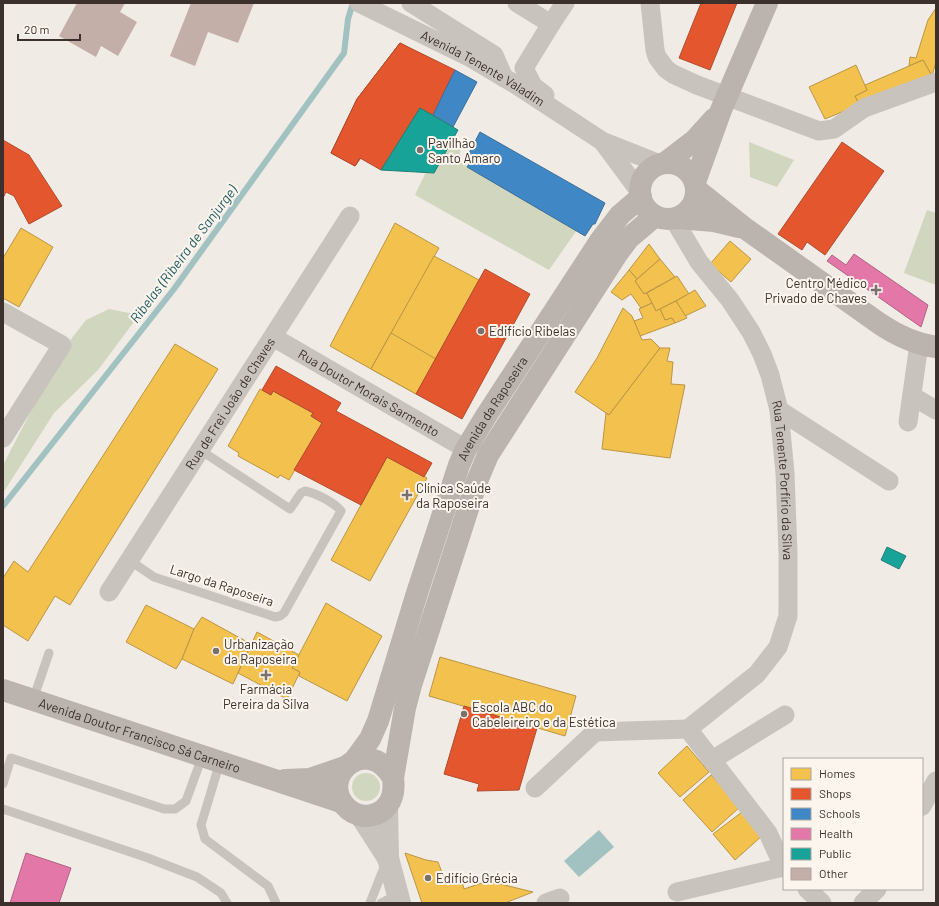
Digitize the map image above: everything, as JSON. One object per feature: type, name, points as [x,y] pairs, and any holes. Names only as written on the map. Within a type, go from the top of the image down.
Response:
[{"type":"main road","points":[[668,217],[685,214],[695,200],[696,186],[724,104],[767,3]]},
{"type":"main road","points":[[724,104],[698,137],[663,164],[652,168],[642,183],[641,194],[644,205],[649,211],[668,217],[714,221],[746,229]]},
{"type":"main road","points":[[663,164],[675,164],[684,167],[691,174],[696,186],[746,229],[880,324],[899,336],[928,345]]},
{"type":"main road","name":"Avenida da Raposeira","points":[[361,816],[353,813],[341,802],[337,784],[340,775],[370,739],[378,721],[417,593],[459,465],[466,449],[600,241],[620,215],[641,194]]},
{"type":"main road","name":"Avenida da Raposeira","points":[[387,806],[392,798],[394,788],[393,778],[405,708],[411,685],[477,481],[488,455],[617,254],[629,238],[668,217]]},
{"type":"main road","name":"Avenida Doutor Francisco Sá Carneiro","points":[[3,690],[341,802]]},
{"type":"main road","points":[[350,764],[364,759],[373,760],[385,767],[393,778]]},
{"type":"main road","name":"Avenida Doutor Francisco Sá Carneiro","points":[[276,781],[310,779],[350,764]]},
{"type":"main road","points":[[361,816],[370,816],[380,812],[387,806]]},
{"type":"street","name":"Avenida Tenente Valadim","points":[[359,3],[471,58],[602,141],[663,164]]},
{"type":"street","points":[[411,3],[494,55],[504,78]]},
{"type":"street","points":[[517,3],[551,24]]},
{"type":"street","points":[[565,3],[524,68],[532,86],[571,112],[581,127]]},
{"type":"street","points":[[650,3],[655,50],[661,64],[666,69],[724,104],[819,131],[834,129],[864,108],[936,82]]},
{"type":"street","name":"Avenida Tenente Valadim","points":[[602,141],[641,194]]},
{"type":"street","name":"Rua de Frei João de Chaves","points":[[109,592],[350,216]]},
{"type":"street","name":"Rua Tenente Porfírio da Silva","points":[[668,217],[699,262],[730,300],[757,343],[770,375],[779,410],[785,473],[788,553],[788,616],[778,647],[757,674],[688,729]]},
{"type":"street","points":[[3,312],[62,345],[3,438]]},
{"type":"street","name":"Rua Doutor Morais Sarmento","points":[[273,336],[466,449]]},
{"type":"street","points":[[908,422],[912,396],[928,345]]},
{"type":"street","points":[[912,396],[936,410]]},
{"type":"street","points":[[779,410],[889,481]]},
{"type":"street","points":[[712,760],[785,715]]},
{"type":"street","points":[[535,788],[595,732],[688,729],[768,833],[783,867],[677,892]]},
{"type":"street","points":[[923,804],[936,781]]},
{"type":"street","name":"Avenida da Raposeira","points":[[387,806],[388,858],[393,900]]},
{"type":"street","name":"Avenida da Raposeira","points":[[361,816],[388,858]]},
{"type":"street","points":[[808,890],[822,903]]},
{"type":"street","points":[[863,903],[876,890]]},
{"type":"lane","name":"Largo da Raposeira","points":[[129,560],[154,577],[275,617],[284,613],[341,511],[338,507],[311,492],[305,491],[300,493],[290,509],[200,450]]},
{"type":"lane","points":[[33,700],[49,653]]},
{"type":"lane","points":[[3,784],[12,758],[164,809],[175,809],[186,801],[211,759]]},
{"type":"lane","points":[[211,759],[200,825],[205,838],[268,886],[276,903]]},
{"type":"lane","points":[[3,809],[148,858],[197,877],[221,894],[227,903]]},
{"type":"lane","points":[[370,903],[388,858]]},
{"type":"green space","points":[[444,134],[460,141],[460,162],[577,230],[549,270],[415,195]]},
{"type":"green space","points":[[749,142],[794,160],[777,187],[750,177]]},
{"type":"green space","points":[[927,210],[936,213],[936,285],[904,273]]},
{"type":"green space","points":[[109,309],[139,315],[98,370],[54,413],[3,493],[3,465],[47,381],[72,338],[86,320]]},
{"type":"green space","points":[[366,773],[376,777],[380,787],[376,797],[366,801],[356,797],[352,787],[356,777]]},
{"type":"water","points":[[599,830],[614,847],[579,877],[564,861]]},
{"type":"building: Homes","points":[[936,8],[936,62],[932,76],[923,60],[909,66],[910,57],[916,58],[928,20]]},
{"type":"building: Homes","points":[[923,60],[932,76],[859,105],[855,96],[867,90],[865,85]]},
{"type":"building: Homes","points":[[856,65],[867,90],[855,96],[859,105],[825,119],[809,87]]},
{"type":"building: Homes","points":[[395,223],[439,248],[371,369],[330,346]]},
{"type":"building: Homes","points":[[21,228],[53,247],[19,307],[3,298],[3,258]]},
{"type":"building: Homes","points":[[730,241],[751,259],[731,282],[710,264]]},
{"type":"building: Homes","points":[[649,244],[660,259],[637,279],[629,270]]},
{"type":"building: Homes","points":[[434,256],[479,280],[416,394],[371,369]]},
{"type":"building: Homes","points":[[660,259],[675,277],[644,294],[635,281]]},
{"type":"building: Homes","points":[[629,270],[637,279],[635,281],[644,294],[647,293],[652,303],[641,308],[631,294],[622,300],[611,292]]},
{"type":"building: Homes","points":[[677,276],[689,294],[656,311],[647,293]]},
{"type":"building: Homes","points":[[695,290],[706,306],[685,316],[676,301]]},
{"type":"building: Homes","points":[[676,301],[687,318],[675,323],[672,318],[665,320],[660,309]]},
{"type":"building: Homes","points":[[652,303],[656,311],[660,309],[665,320],[672,318],[675,323],[640,336],[634,321],[643,318],[639,309]]},
{"type":"building: Homes","points":[[623,308],[632,316],[642,340],[651,339],[660,348],[609,415],[575,392],[597,358]]},
{"type":"building: Homes","points":[[391,333],[436,359],[416,394],[371,369]]},
{"type":"building: Homes","points":[[175,344],[218,369],[70,605],[55,596],[28,641],[3,625],[3,578],[14,561],[28,572]]},
{"type":"building: Homes","points":[[660,348],[670,348],[667,361],[673,362],[671,384],[685,385],[670,458],[602,449],[606,413],[609,415]]},
{"type":"building: Homes","points":[[260,389],[271,395],[273,391],[313,413],[311,416],[322,423],[289,480],[280,475],[278,478],[238,456],[239,453],[228,446]]},
{"type":"building: Homes","points":[[387,457],[427,478],[370,581],[331,560]]},
{"type":"building: Homes","points":[[326,603],[382,636],[347,701],[299,676],[300,672],[292,668]]},
{"type":"building: Homes","name":"Urbanização da Raposeira","points":[[146,605],[194,629],[182,659],[176,669],[126,642]]},
{"type":"building: Homes","name":"Urbanização da Raposeira","points":[[202,617],[251,644],[233,684],[182,659],[194,629]]},
{"type":"building: Homes","name":"Urbanização da Raposeira","points":[[257,632],[299,655],[292,668],[300,672],[287,699],[238,673]]},
{"type":"building: Homes","points":[[440,657],[576,696],[565,736],[429,696]]},
{"type":"building: Homes","points":[[687,746],[709,772],[680,797],[658,773]]},
{"type":"building: Homes","points":[[711,775],[740,807],[712,832],[683,800]]},
{"type":"building: Homes","points":[[742,812],[763,835],[735,860],[713,834]]},
{"type":"building: Homes","name":"Edifício Grécia","points":[[405,853],[426,860],[438,862],[445,880],[460,875],[464,889],[488,881],[533,892],[505,903],[422,903]]},
{"type":"building: Shops","points":[[701,3],[737,3],[710,70],[679,58]]},
{"type":"building: Shops","points":[[400,43],[422,55],[391,116],[355,166],[331,153],[357,99]]},
{"type":"building: Shops","points":[[400,43],[455,70],[433,115],[420,108],[381,170],[360,158],[355,166],[331,153],[357,99]]},
{"type":"building: Shops","points":[[3,140],[29,155],[62,206],[29,224],[14,196],[6,192],[3,198]]},
{"type":"building: Shops","points":[[842,142],[884,171],[825,255],[807,242],[802,250],[778,234]]},
{"type":"building: Shops","name":"Edifício Ribelas","points":[[485,269],[530,294],[462,419],[416,394]]},
{"type":"building: Shops","points":[[276,366],[341,403],[336,411],[432,463],[424,477],[387,457],[361,505],[294,470],[322,423],[311,416],[313,413],[273,391],[271,395],[262,390]]},
{"type":"building: Shops","points":[[464,706],[537,728],[519,790],[477,791],[479,784],[444,774]]},
{"type":"building: Schools","points":[[455,70],[477,82],[453,127],[433,115]]},
{"type":"building: Schools","points":[[480,132],[605,203],[595,224],[593,224],[585,236],[467,167],[474,156],[469,153]]},
{"type":"building: Health","points":[[854,254],[928,305],[921,327],[827,261],[832,255],[846,265]]},
{"type":"building: Health","points":[[26,853],[71,868],[59,903],[10,903]]},
{"type":"building: Public","name":"Pavilhão Santo Amaro","points":[[420,108],[458,130],[434,173],[381,170]]},
{"type":"building: Public","points":[[887,547],[906,556],[899,569],[881,560]]},
{"type":"building: Other","points":[[77,3],[125,3],[120,12],[137,22],[118,56],[101,46],[96,57],[59,36]]},
{"type":"building: Other","points":[[191,3],[254,3],[238,43],[208,32],[195,66],[170,56]]},
{"type":"waterway","name":"Ribelas (Ribeira de Sanjurge)","points":[[3,506],[174,289],[344,53],[348,19],[353,3]]},
{"type":"place","name":"Pavilhão Santo Amaro","points":[[420,150]]},
{"type":"place","name":"Centro Médico Privado de Chaves","points":[[876,290]]},
{"type":"place","name":"Edifício Ribelas","points":[[481,331]]},
{"type":"place","name":"Clínica Saúde da Raposeira","points":[[407,495]]},
{"type":"place","name":"Urbanização da Raposeira","points":[[216,651]]},
{"type":"place","name":"Farmácia Pereira da Silva","points":[[266,675]]},
{"type":"place","name":"Escola ABC do Cabeleireiro e da Estética","points":[[464,714]]},
{"type":"place","name":"Edifício Grécia","points":[[428,878]]}]
